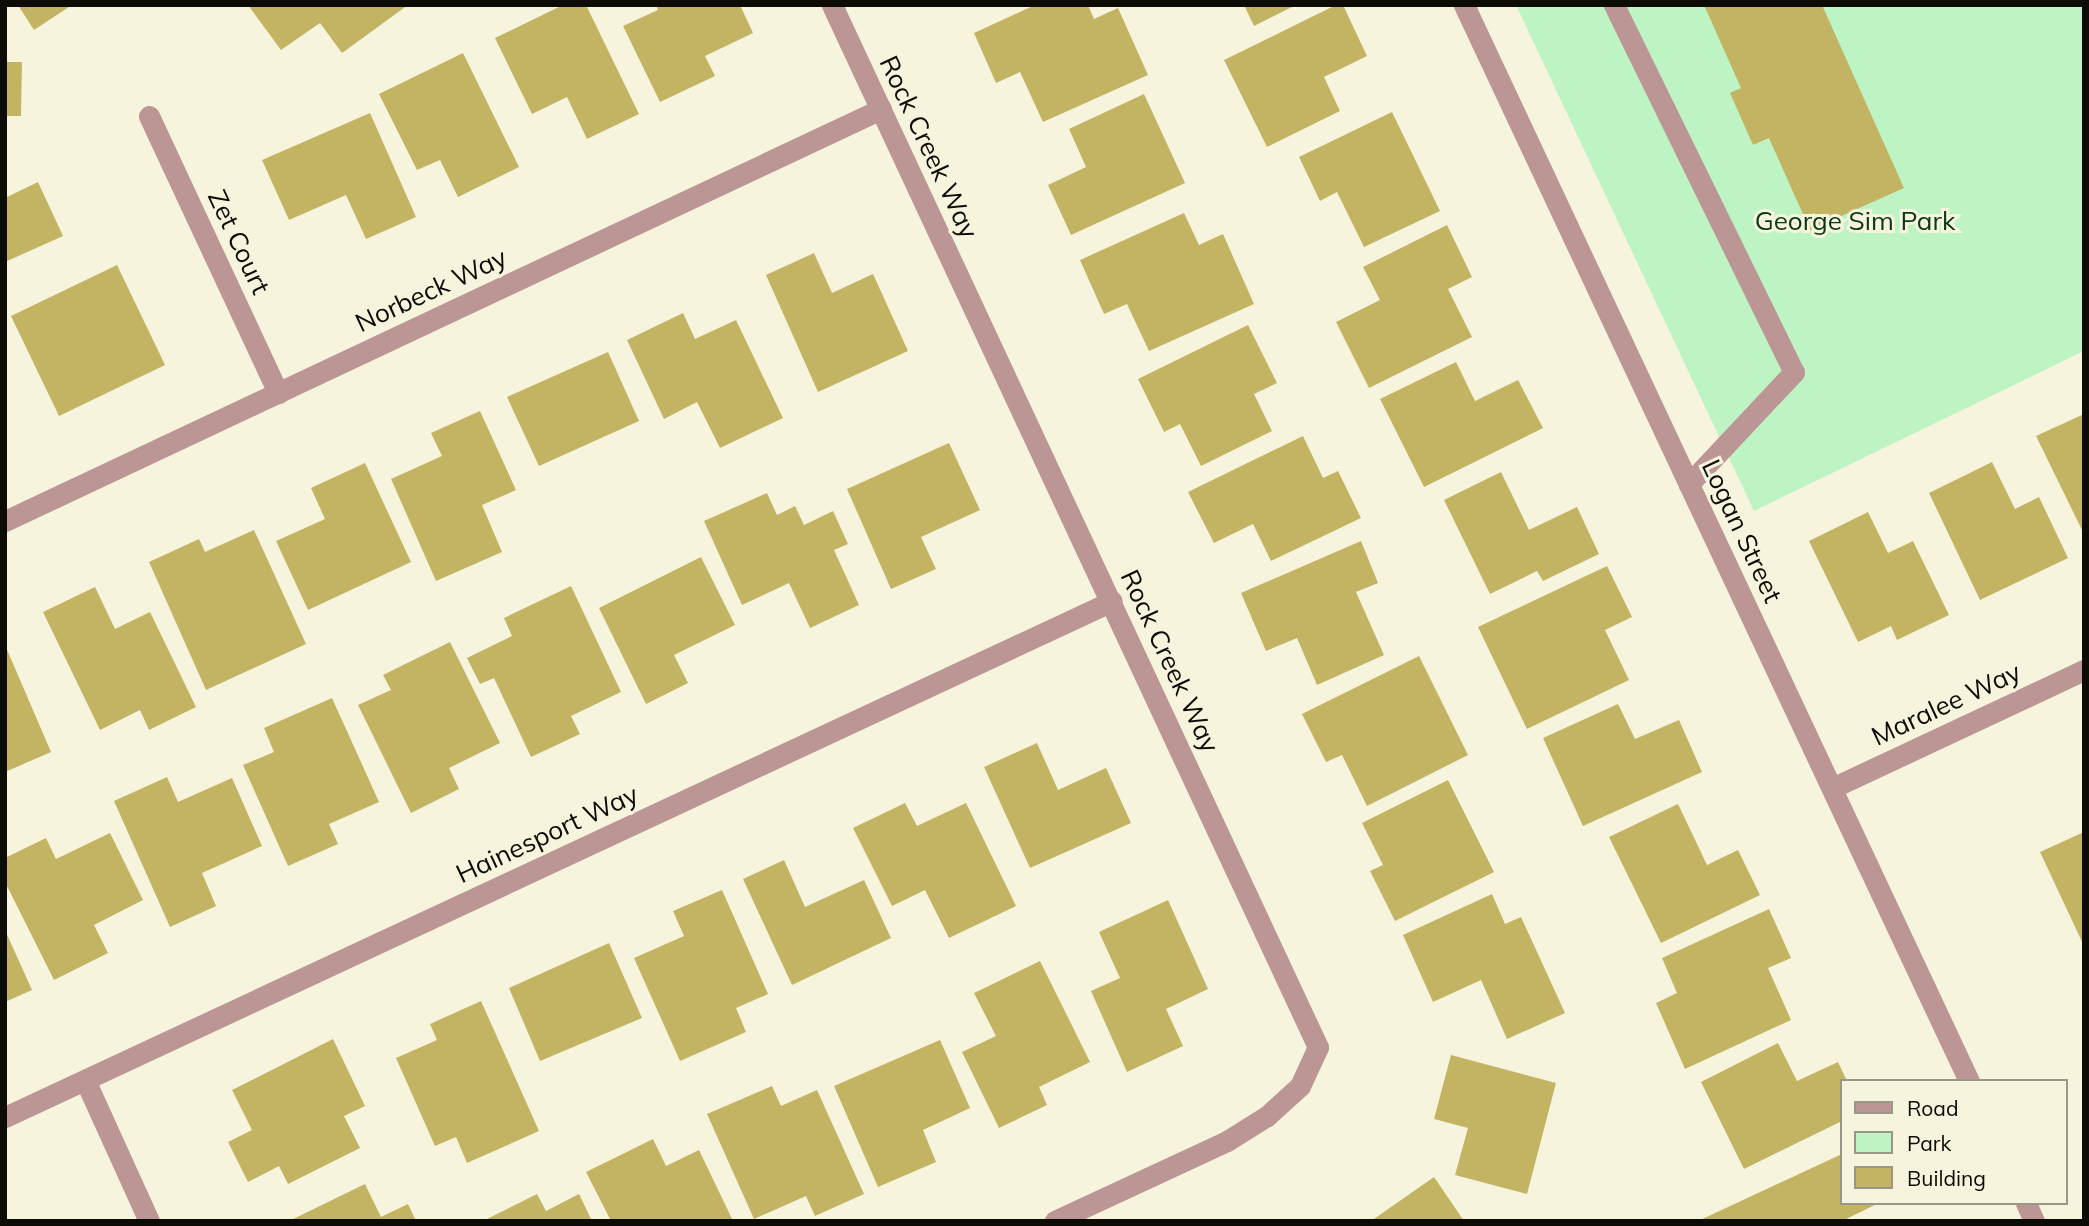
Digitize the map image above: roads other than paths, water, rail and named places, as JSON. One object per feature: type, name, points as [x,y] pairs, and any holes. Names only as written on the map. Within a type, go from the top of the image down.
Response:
[{"type":"street","name":"Rock Creek Way","points":[[832,5],[1318,1046],[1300,1086],[1267,1116],[1227,1141],[1055,1221]]},
{"type":"street","name":"Logan Street","points":[[1464,5],[1968,1079]]},
{"type":"street","points":[[1614,5],[1794,372],[1689,484]]},
{"type":"street","name":"Norbeck Way","points":[[5,521],[880,109]]},
{"type":"street","name":"Zet Court","points":[[149,116],[278,393]]},
{"type":"street","name":"Hainesport Way","points":[[5,1117],[1112,601]]},
{"type":"street","name":"Maralee Way","points":[[1832,788],[2084,670]]},
{"type":"street","points":[[85,1080],[149,1221]]},
{"type":"street","points":[[2027,1205],[2034,1221]]},
{"type":"park label","name":"George Sim Park","points":[[1855,221]]}]
